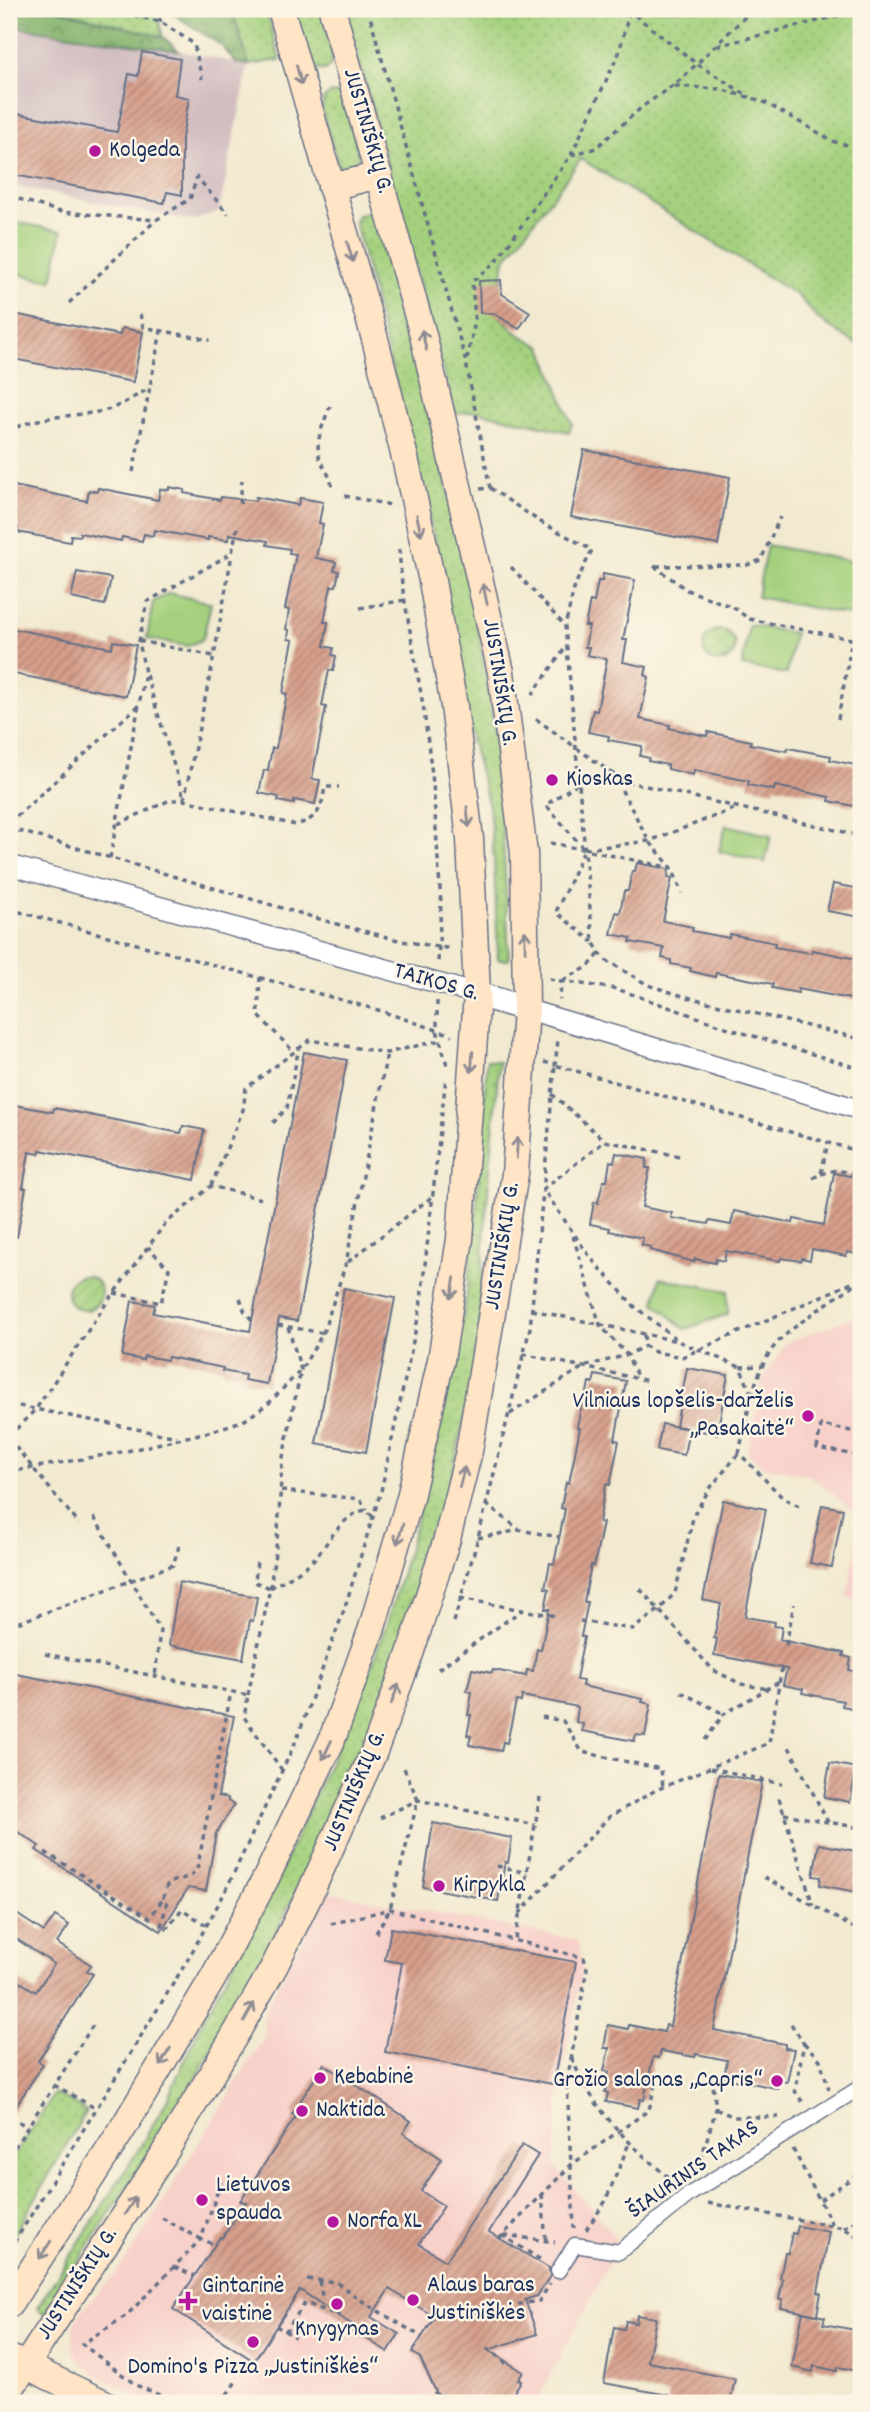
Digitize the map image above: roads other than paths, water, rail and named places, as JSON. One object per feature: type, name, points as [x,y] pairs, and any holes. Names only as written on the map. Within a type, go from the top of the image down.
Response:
[{"type":"main road","name":"JUSTINIŠKIŲ G.","points":[[9,2305],[120,2133],[213,1978],[266,1878],[331,1742],[372,1631],[410,1499],[442,1360],[460,1239],[477,994],[470,839],[460,750],[432,581],[400,507],[375,339],[281,9]]},
{"type":"main road","name":"JUSTINIŠKIŲ G.","points":[[9,2391],[17,2361],[162,2157],[275,1965],[373,1754],[411,1651],[447,1539],[469,1451],[515,1174],[526,1009],[524,853],[502,672],[423,335],[332,9]]},
{"type":"main road","points":[[331,187],[379,175]]},
{"type":"main road","points":[[17,2361],[104,2403]]},
{"type":"street","name":"TAIKOS G.","points":[[9,865],[437,982],[861,1110]]},
{"type":"street","name":"ŠIAURINIS TAKAS","points":[[558,2271],[575,2245],[619,2252],[688,2197],[861,2087]]},
{"type":"place","name":"Kolgeda","points":[[95,151]]},
{"type":"place","name":"Kioskas","points":[[552,780]]},
{"type":"place","name":"Vilniaus lopšelis-darželis „Pasakaitė“","points":[[808,1416]]},
{"type":"place","name":"Kirpykla","points":[[439,1886]]},
{"type":"place","name":"Kebabinė","points":[[320,2078]]},
{"type":"place","name":"Grožio salonas „Capris“","points":[[777,2081]]},
{"type":"place","name":"Naktida","points":[[302,2111]]},
{"type":"place","name":"Lietuvos spauda","points":[[202,2200]]},
{"type":"place","name":"Norfa XL","points":[[333,2222]]},
{"type":"place","name":"Alaus baras Justiniškės","points":[[413,2300]]},
{"type":"place","name":"Gintarinė vaistinė","points":[[188,2301]]},
{"type":"place","name":"Knygynas","points":[[337,2304]]},
{"type":"place","name":"Domino's Pizza „Justiniškės“","points":[[253,2342]]}]
